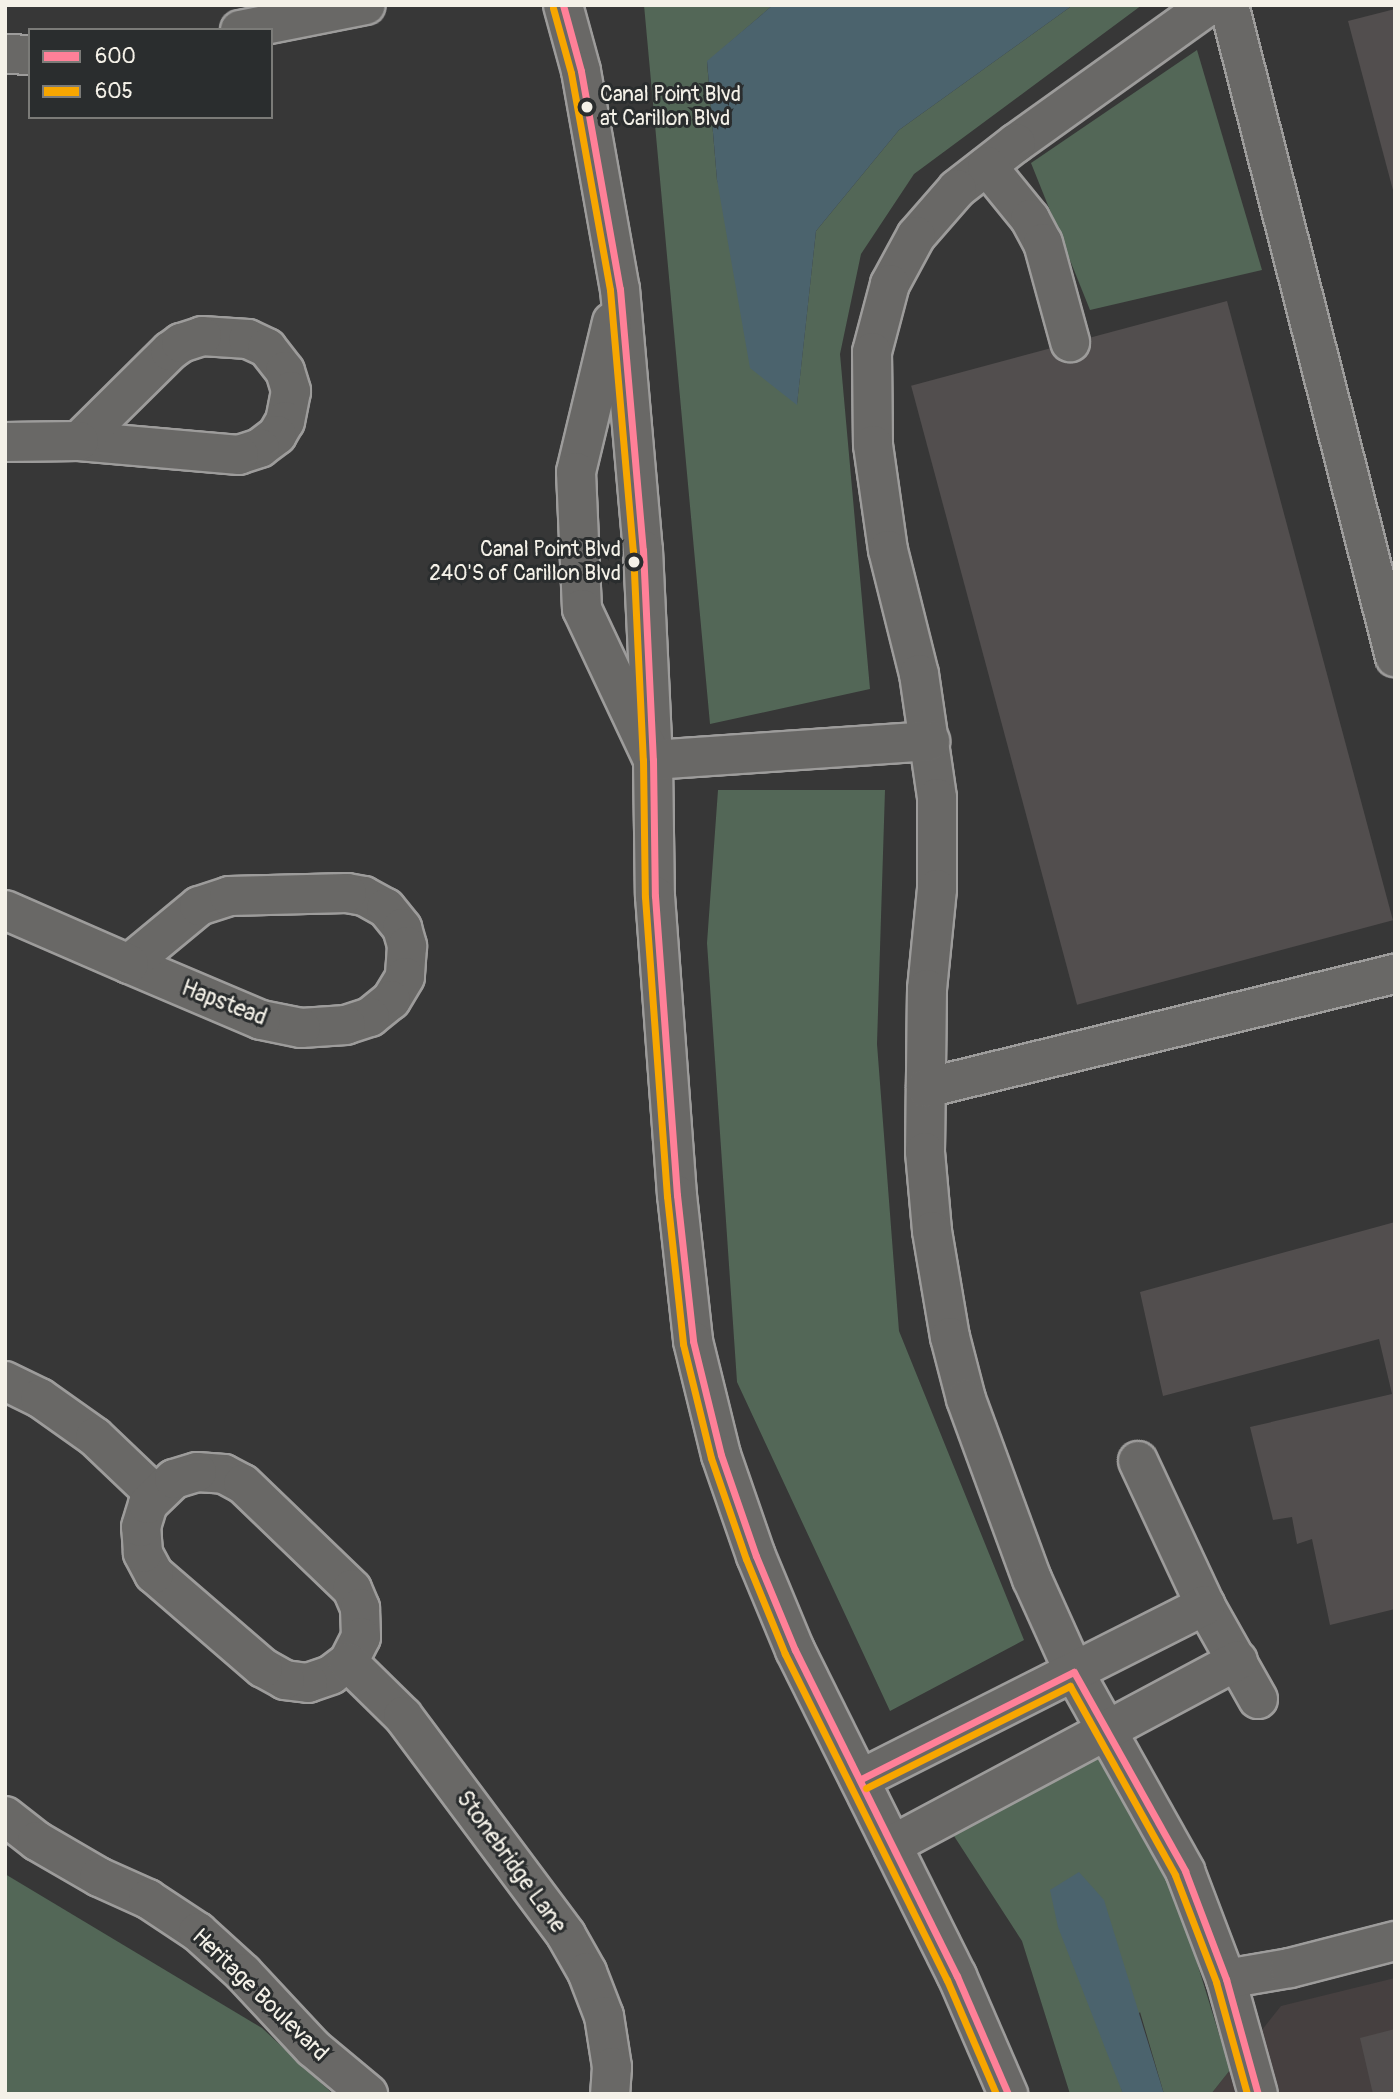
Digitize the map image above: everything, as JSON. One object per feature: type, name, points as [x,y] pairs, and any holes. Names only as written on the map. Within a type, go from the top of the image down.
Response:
[{"type":"street","points":[[250,28],[366,5]]},
{"type":"street","points":[[563,5],[581,71],[611,223],[620,289],[643,550],[653,760],[656,909],[677,1195],[693,1341],[722,1455],[756,1556],[795,1650],[962,1986],[1008,2094]]},
{"type":"street","points":[[1209,5],[957,189],[916,236],[890,284],[872,352],[873,444],[888,550],[919,674],[937,798],[937,889],[927,989],[925,1152],[932,1231],[950,1337],[966,1399],[1013,1533],[1074,1672],[1185,1871],[1226,1979],[1258,2094]]},
{"type":"street","points":[[1229,5],[1395,657]]},
{"type":"street","points":[[5,54],[28,54]]},
{"type":"street","points":[[987,166],[1030,219],[1043,243],[1070,342]]},
{"type":"street","points":[[620,289],[576,472],[582,609],[653,760]]},
{"type":"street","points":[[5,442],[79,441],[239,455],[261,448],[276,435],[285,421],[291,391],[285,371],[267,348],[248,339],[202,336],[181,343],[170,351],[79,441]]},
{"type":"street","points":[[653,760],[930,741]]},
{"type":"street","name":"Hapstead","points":[[5,910],[129,964],[261,1020],[302,1028],[346,1025],[370,1017],[391,1000],[405,977],[407,946],[402,928],[386,908],[364,896],[347,893],[229,896],[199,906],[129,964]]},
{"type":"street","points":[[926,1088],[1395,974]]},
{"type":"street","points":[[5,1381],[40,1398],[95,1437],[156,1495]]},
{"type":"street","points":[[1138,1461],[1205,1605],[1258,1699]]},
{"type":"street","points":[[197,1472],[224,1474],[243,1484],[352,1589],[360,1608],[361,1637],[348,1662],[331,1675],[308,1683],[285,1680],[264,1668],[154,1574],[143,1553],[141,1527],[148,1504],[174,1479],[197,1472]]},
{"type":"street","points":[[860,1779],[1205,1605]]},
{"type":"street","points":[[892,1845],[1109,1732],[1238,1660]]},
{"type":"street","name":"Stonebridge Lane","points":[[348,1662],[404,1716],[566,1935],[587,1972],[604,2016],[612,2067],[610,2094]]},
{"type":"street","name":"Heritage Boulevard","points":[[5,1816],[37,1841],[99,1877],[148,1899],[198,1932],[243,1973],[313,2048],[368,2094]]},
{"type":"street","points":[[1226,1979],[1290,1968],[1395,1941]]},
{"type":"shaded area","points":[[1395,1978],[1395,2094],[1211,2094],[1281,2006]]},
{"type":"green space","points":[[644,5],[773,5],[707,62],[717,180],[797,404],[816,231],[899,130],[1073,5],[1142,5],[914,174],[861,254],[840,354],[870,689],[710,724]]},
{"type":"green space","points":[[1197,50],[1262,270],[1090,310],[1031,163]]},
{"type":"green space","points":[[718,790],[885,790],[877,1044],[899,1331],[1024,1640],[890,1711],[737,1382],[707,943]]},
{"type":"green space","points":[[1103,1753],[1179,1904],[1230,2070],[1211,2094],[1164,2094],[1140,2012],[1111,2055],[1123,2094],[1070,2094],[1022,1941],[954,1836]]},
{"type":"green space","points":[[5,1874],[262,2028],[333,2094],[5,2094]]},
{"type":"water","points":[[773,5],[1073,5],[899,130],[816,231],[797,405],[750,368],[717,180],[707,61]]},
{"type":"water","points":[[1079,1872],[1104,1900],[1164,2094],[1123,2094],[1058,1927],[1050,1890]]},
{"type":"building","points":[[1395,9],[1395,194],[1394,194],[1348,21]]},
{"type":"building","points":[[1227,301],[1393,920],[1077,1005],[911,386]]},
{"type":"building","points":[[1395,1222],[1395,1609],[1330,1625],[1312,1539],[1297,1544],[1292,1517],[1273,1520],[1250,1427],[1392,1394],[1379,1339],[1163,1396],[1140,1292]]},
{"type":"building","points":[[1395,2029],[1395,2094],[1373,2094],[1360,2038]]},
{"type":"transit line","name":"600","points":[[563,5],[581,71],[620,289],[643,550],[653,760],[655,896],[677,1195],[693,1341],[721,1455],[756,1556],[795,1650],[957,1976],[1008,2094]]},
{"type":"transit line","name":"605","points":[[553,8],[571,73],[610,290],[633,551],[643,760],[645,897],[667,1196],[683,1344],[711,1458],[746,1559],[785,1654],[947,1980],[996,2094]]},
{"type":"transit line","name":"600","points":[[861,1779],[1074,1672],[1185,1871],[1226,1979],[1258,2094]]},
{"type":"transit line","name":"605","points":[[866,1788],[1070,1686],[1175,1875],[1216,1982],[1247,2094]]},
{"type":"place","name":"Canal Point Blvd at Carillon Blvd","points":[[587,107]]},
{"type":"place","name":"Canal Point Blvd 240'S of Carillon Blvd","points":[[634,562]]}]
